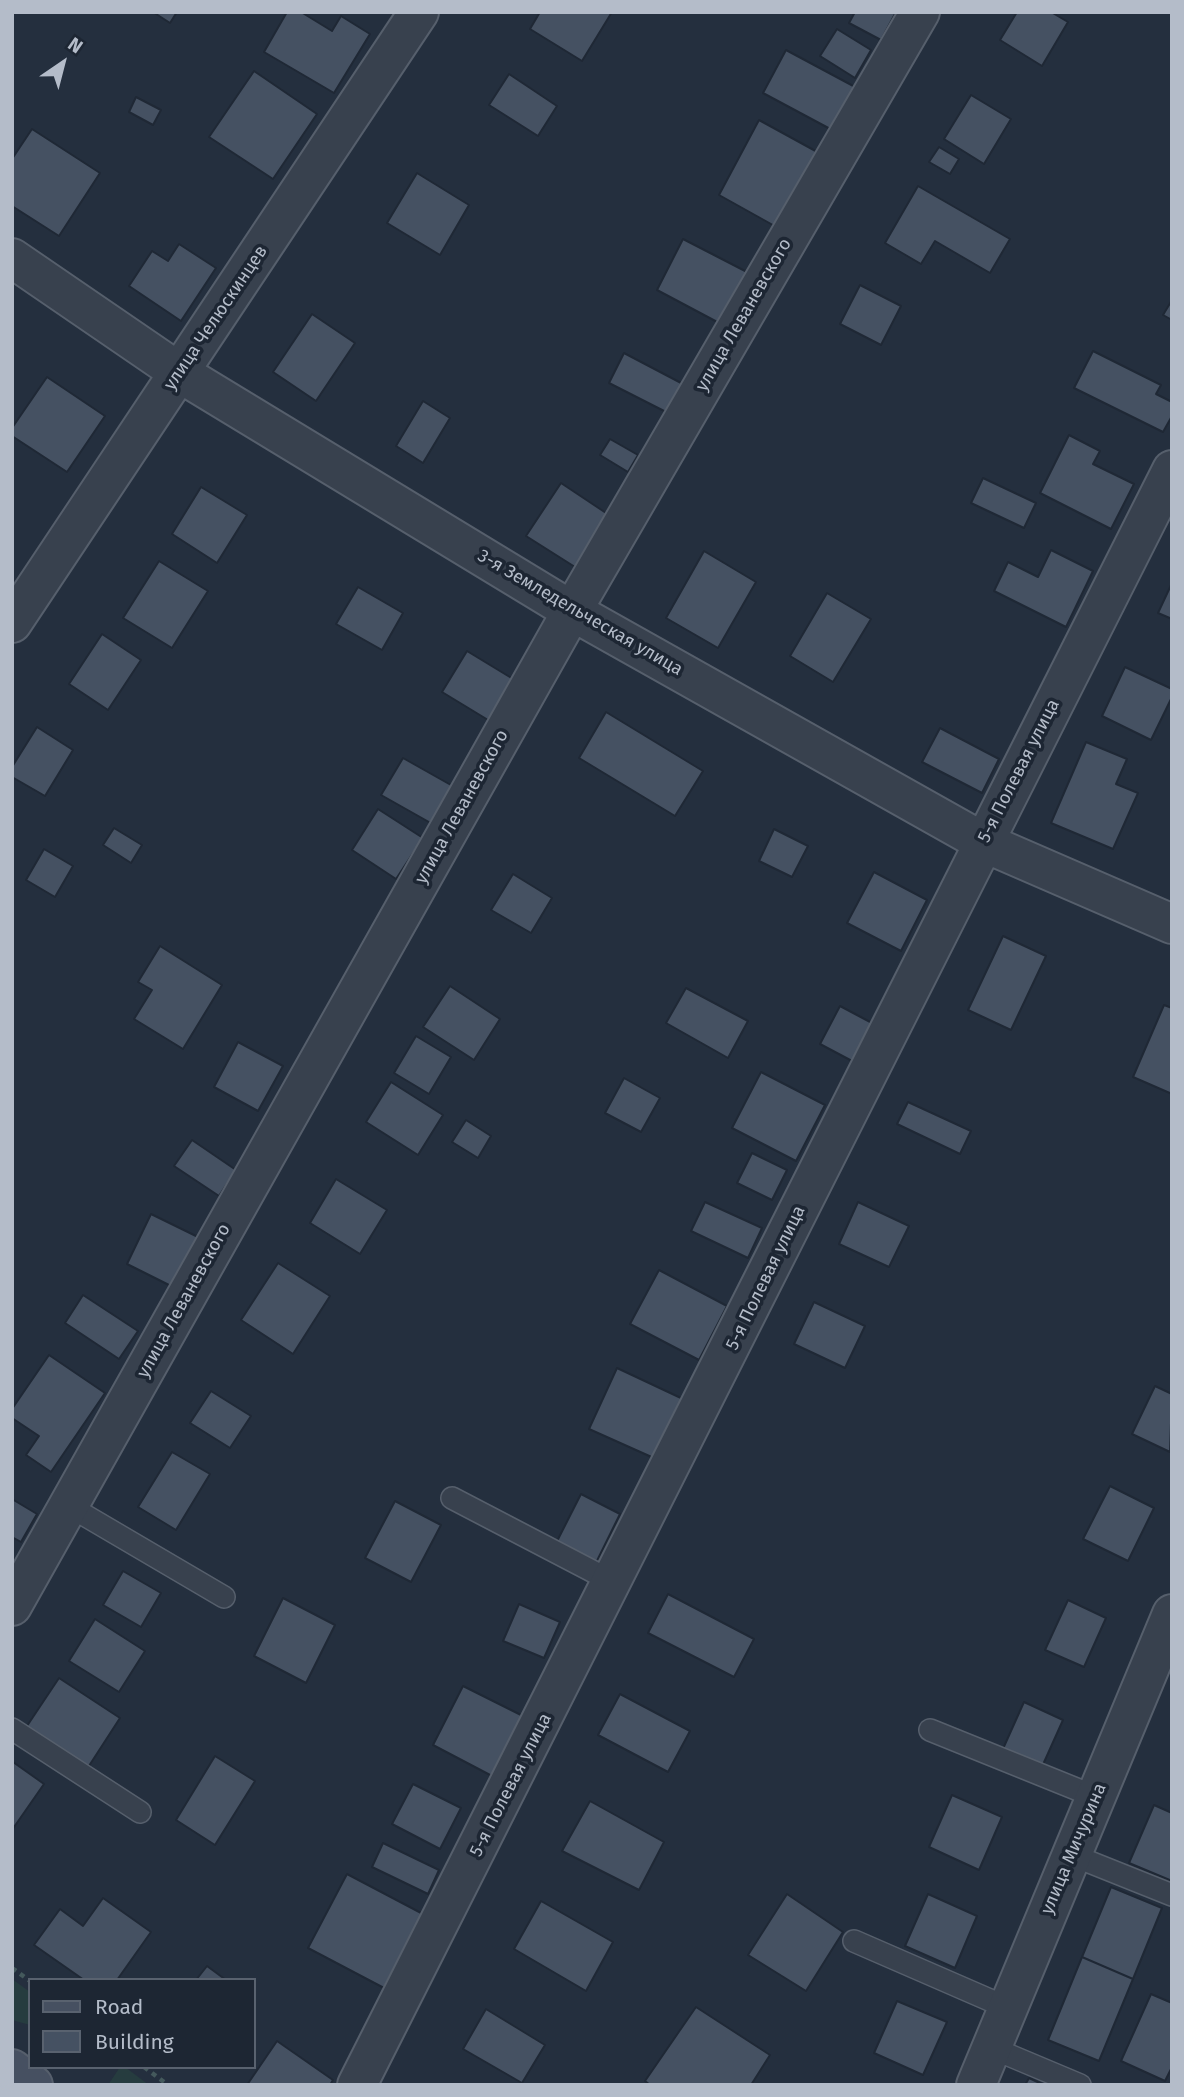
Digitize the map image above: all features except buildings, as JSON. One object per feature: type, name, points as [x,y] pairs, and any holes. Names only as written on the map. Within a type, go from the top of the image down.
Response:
[{"type":"main road","points":[[12,2068],[33,2085]]},
{"type":"street","name":"улица Челюскинцев","points":[[12,623],[419,12]]},
{"type":"street","name":"улица Леваневского","points":[[12,1606],[572,611],[920,12]]},
{"type":"street","name":"3-я Земледельческая улица","points":[[12,258],[180,373],[572,611],[983,842],[1172,924]]},
{"type":"street","name":"5-я Полевая улица","points":[[357,2085],[615,1583],[983,842],[1172,470]]},
{"type":"street","name":"улица Мичурина","points":[[976,2085],[1172,1614]]},
{"type":"lane","points":[[452,1498],[615,1583]]},
{"type":"lane","points":[[69,1506],[224,1597]]},
{"type":"lane","points":[[12,1729],[139,1812]]},
{"type":"lane","points":[[930,1730],[1096,1797]]},
{"type":"lane","points":[[1072,1854],[1172,1895]]},
{"type":"lane","points":[[854,1941],[1008,2008]]},
{"type":"lane","points":[[992,2048],[1080,2085]]},
{"type":"path","points":[[12,1968],[28,1980]]},
{"type":"path","points":[[147,2069],[168,2085]]},
{"type":"green space","points":[[12,1979],[28,1991],[28,2024],[12,2020]]},
{"type":"green space","points":[[119,2069],[128,2069],[149,2085],[108,2085]]}]
